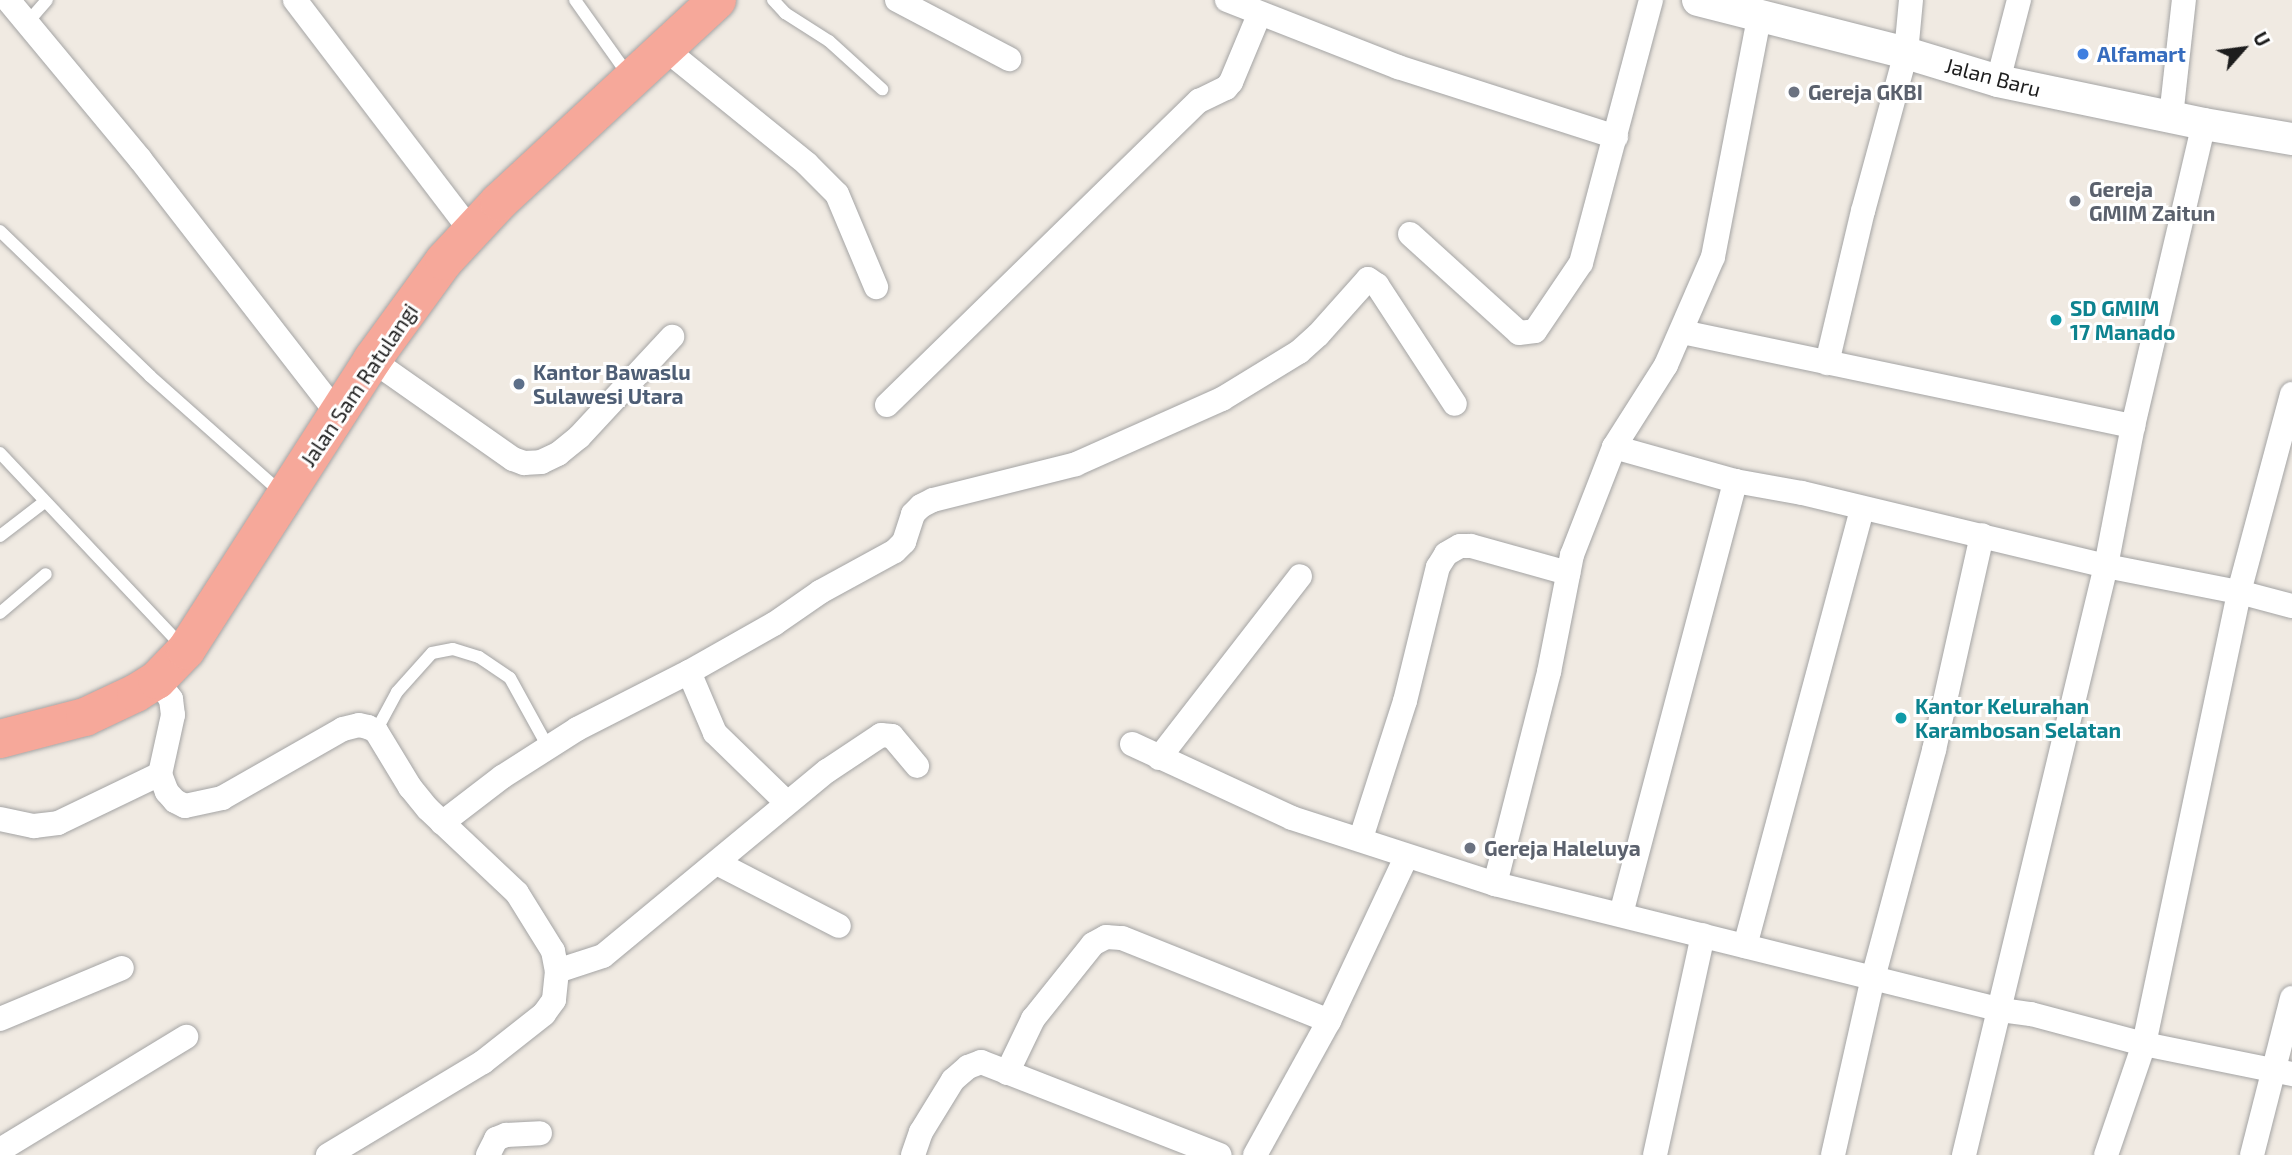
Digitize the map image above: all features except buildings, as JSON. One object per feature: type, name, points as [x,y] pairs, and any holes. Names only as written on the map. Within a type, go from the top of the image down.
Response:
[{"type":"highway","name":"Jalan Sam Ratulangi","points":[[0,739],[85,717],[157,680],[186,650],[372,360],[470,230],[717,0]]},
{"type":"street","points":[[8,0],[140,159],[337,413]]},
{"type":"street","points":[[295,0],[470,230]]},
{"type":"street","points":[[897,0],[1009,59]]},
{"type":"street","points":[[1227,0],[1259,15],[1398,68],[1616,137]]},
{"type":"street","points":[[1410,234],[1519,333],[1535,331],[1581,263],[1651,0]]},
{"type":"street","name":"Jalan Baru","points":[[1698,0],[1759,18],[1906,53],[1998,80],[2204,124],[2292,139]]},
{"type":"street","points":[[1827,363],[1863,211],[1906,53],[1911,0]]},
{"type":"street","points":[[1998,80],[2019,0]]},
{"type":"street","points":[[2171,117],[2184,0]]},
{"type":"street","points":[[887,405],[1199,101],[1226,88],[1259,15]]},
{"type":"street","points":[[1495,884],[1549,672],[1568,573],[1615,447],[1666,365],[1713,257],[1759,18]]},
{"type":"street","points":[[664,48],[807,164],[837,194],[876,287]]},
{"type":"street","points":[[1964,1155],[2106,566],[2133,426],[2204,124]]},
{"type":"street","points":[[442,823],[502,777],[548,747],[774,624],[820,592],[895,551],[904,542],[913,514],[921,506],[933,500],[1076,464],[1222,399],[1269,372],[1318,335],[1368,279],[1377,285],[1455,404]]},
{"type":"street","points":[[1682,332],[2133,426]]},
{"type":"street","points":[[372,360],[513,459],[524,463],[541,462],[558,454],[579,437],[672,337]]},
{"type":"street","points":[[2106,1155],[2144,1044],[2239,592],[2292,394]]},
{"type":"street","points":[[1615,447],[1735,481],[2292,606]]},
{"type":"street","points":[[1621,914],[1735,481]]},
{"type":"street","points":[[1745,946],[1862,510]]},
{"type":"street","points":[[1833,1155],[1873,978],[1934,750],[1982,535]]},
{"type":"street","points":[[1361,838],[1405,702],[1438,567],[1446,554],[1460,546],[1471,546],[1568,573]]},
{"type":"street","points":[[1159,758],[1300,576]]},
{"type":"street","points":[[689,672],[715,733],[787,803]]},
{"type":"street","points":[[157,680],[171,699],[173,715],[160,774],[167,792],[176,801],[185,806],[222,798],[343,729],[359,725],[376,731],[410,787],[442,823],[517,893],[553,951],[557,971],[554,1000],[544,1014],[518,1038],[328,1155]]},
{"type":"street","points":[[557,971],[603,956],[827,771],[881,735],[892,736],[916,766]]},
{"type":"street","points":[[1132,744],[1292,818],[1361,838],[1406,857],[1495,884],[2001,1010],[2031,1014],[2144,1044],[2284,1072]]},
{"type":"street","points":[[0,819],[34,826],[58,823],[160,774]]},
{"type":"street","points":[[1255,1155],[1329,1021],[1406,857]]},
{"type":"street","points":[[717,863],[839,926]]},
{"type":"street","points":[[1655,1155],[1703,934]]},
{"type":"street","points":[[1007,1073],[1033,1018],[1093,944],[1106,937],[1122,938],[1329,1021]]},
{"type":"street","points":[[0,1019],[122,968]]},
{"type":"street","points":[[2252,1155],[2284,1072],[2292,998]]},
{"type":"street","points":[[0,1150],[186,1037]]},
{"type":"street","points":[[913,1155],[921,1132],[953,1080],[968,1067],[981,1062],[1220,1155]]},
{"type":"street","points":[[488,1155],[496,1139],[506,1135],[540,1133]]},
{"type":"lane","points":[[27,23],[47,0]]},
{"type":"lane","points":[[575,0],[632,79]]},
{"type":"lane","points":[[773,0],[785,13],[829,41],[882,89]]},
{"type":"lane","points":[[0,230],[150,376],[286,497]]},
{"type":"lane","points":[[0,453],[43,503],[186,650]]},
{"type":"lane","points":[[0,536],[43,503]]},
{"type":"lane","points":[[0,613],[46,575]]},
{"type":"lane","points":[[376,731],[397,692],[432,653],[453,649],[479,657],[510,678],[548,747]]},
{"type":"place","name":"Alfamart","points":[[2083,54]]},
{"type":"place","name":"Gereja GKBI","points":[[1794,92]]},
{"type":"place","name":"Gereja GMIM Zaitun","points":[[2075,201]]},
{"type":"place","name":"SD GMIM 17 Manado","points":[[2056,320]]},
{"type":"place","name":"Kantor Bawaslu Sulawesi Utara","points":[[519,384]]},
{"type":"place","name":"Kantor Kelurahan Karambosan Selatan","points":[[1901,718]]},
{"type":"place","name":"Gereja Haleluya","points":[[1470,848]]}]
